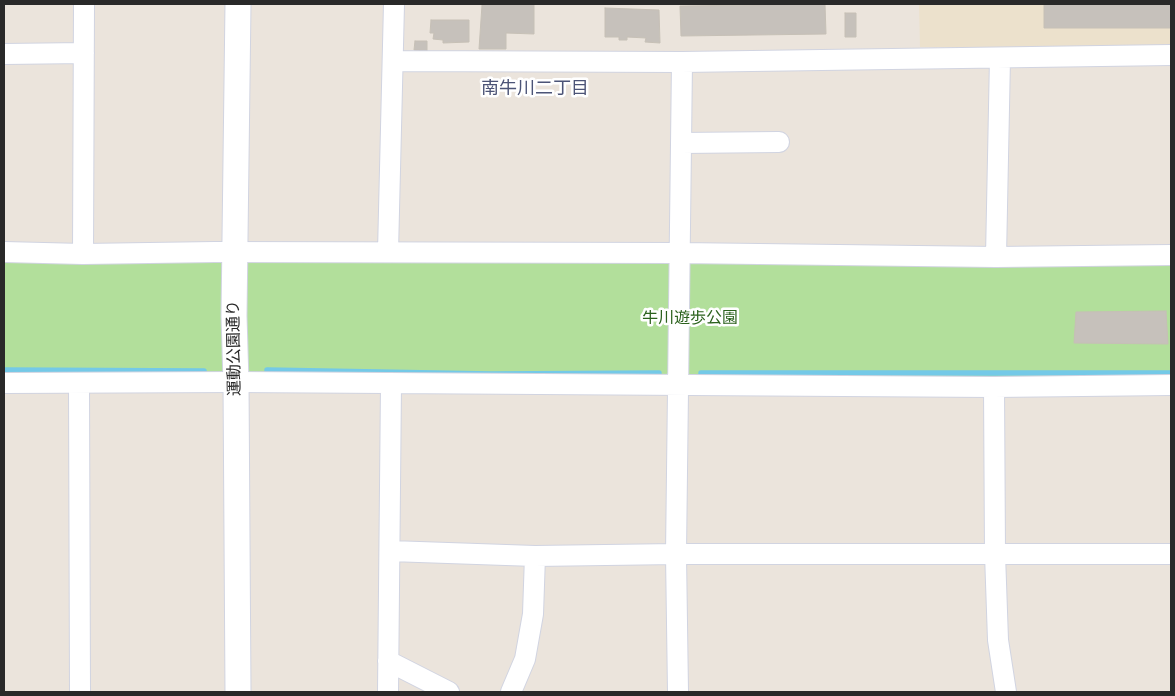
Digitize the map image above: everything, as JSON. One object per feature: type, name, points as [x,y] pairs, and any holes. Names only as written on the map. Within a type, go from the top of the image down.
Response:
[{"type":"street","points":[[83,254],[84,4]]},
{"type":"street","name":"運動公園通り","points":[[238,4],[234,316],[238,692]]},
{"type":"street","points":[[388,252],[394,4]]},
{"type":"street","points":[[4,54],[84,53]]},
{"type":"street","points":[[392,61],[682,62],[1171,55]]},
{"type":"street","points":[[996,257],[1000,58]]},
{"type":"street","points":[[678,692],[676,554],[682,62]]},
{"type":"street","points":[[682,143],[779,142]]},
{"type":"street","points":[[4,252],[83,254],[235,252],[680,253],[996,257],[1171,255]]},
{"type":"street","points":[[4,383],[236,382],[994,387],[1171,385]]},
{"type":"street","points":[[79,383],[80,692]]},
{"type":"street","points":[[388,692],[392,384]]},
{"type":"street","points":[[994,387],[995,554],[998,640],[1006,692]]},
{"type":"street","points":[[390,551],[535,556],[676,554],[1171,554]]},
{"type":"street","points":[[511,692],[525,659],[533,614],[535,556]]},
{"type":"street","points":[[388,661],[449,692]]},
{"type":"shaded area","points":[[919,4],[1171,4],[1171,48],[920,47]]},
{"type":"green space","name":"牛川遊歩公園","points":[[4,252],[1171,255],[1171,385],[4,383]]},
{"type":"building","points":[[534,4],[534,34],[506,33],[506,49],[479,49],[482,5]]},
{"type":"building","points":[[825,4],[826,34],[681,36],[680,6]]},
{"type":"building","points":[[1044,4],[1171,4],[1171,28],[1044,28]]},
{"type":"building","points":[[605,8],[659,10],[660,43],[645,42],[646,38],[627,37],[627,40],[619,40],[619,37],[605,37]]},
{"type":"building","points":[[845,13],[856,13],[856,37],[845,37]]},
{"type":"building","points":[[431,20],[469,20],[469,42],[443,43],[443,40],[433,39],[434,33],[430,33]]},
{"type":"building","points":[[415,41],[427,41],[427,51],[414,50]]},
{"type":"building","points":[[1166,311],[1168,344],[1074,343],[1076,312]]},
{"type":"waterway","points":[[4,370],[204,371]]},
{"type":"waterway","points":[[267,370],[491,374],[659,373]]},
{"type":"waterway","points":[[701,373],[1171,373]]},
{"type":"district","name":"南牛川二丁目","points":[[535,89]]}]
